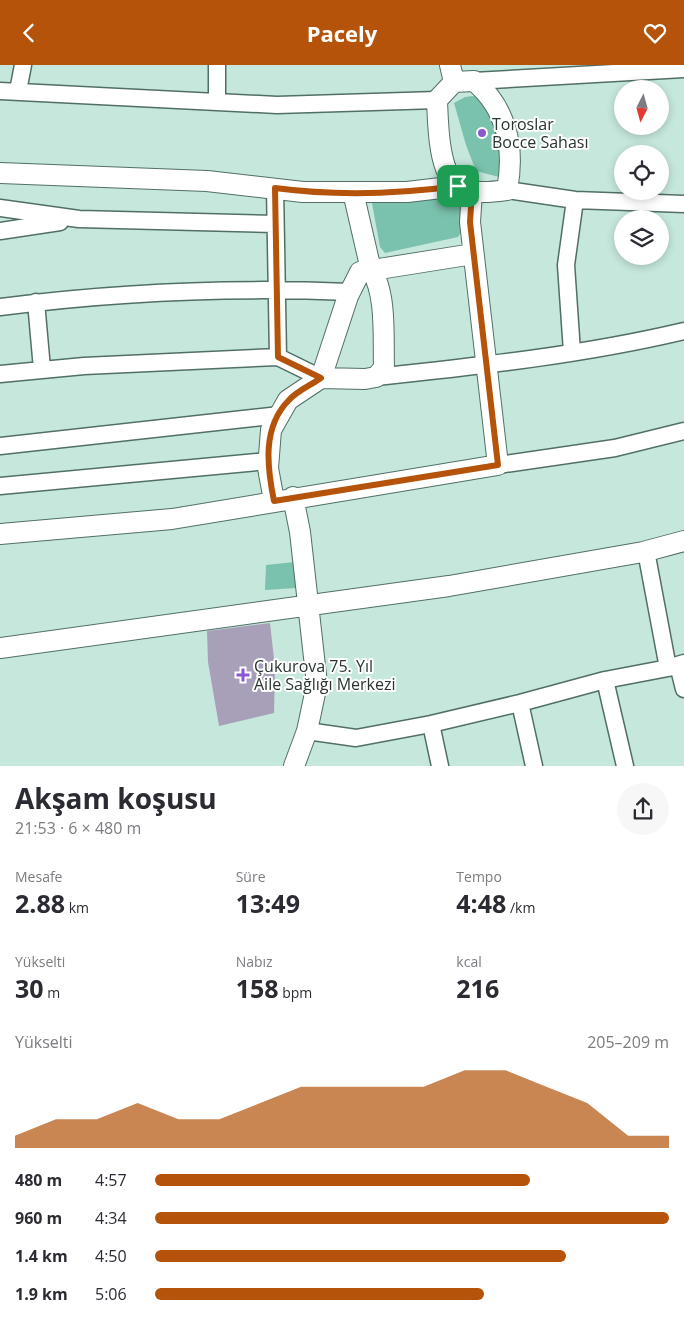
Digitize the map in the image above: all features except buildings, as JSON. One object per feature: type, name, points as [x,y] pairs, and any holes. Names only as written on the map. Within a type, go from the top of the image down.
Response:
[{"type":"street","points":[[18,91],[23,65]]},
{"type":"street","points":[[217,65],[218,102]]},
{"type":"street","points":[[498,465],[465,188],[449,175],[442,153],[437,100],[452,74],[474,81],[684,69]]},
{"type":"street","points":[[474,81],[488,93],[500,111],[508,145],[511,170],[507,190]]},
{"type":"street","points":[[0,91],[277,105],[437,100]]},
{"type":"street","points":[[0,173],[207,181],[303,192],[408,192],[465,188],[486,193],[507,190],[575,200],[684,204]]},
{"type":"street","points":[[275,188],[278,357]]},
{"type":"street","points":[[353,192],[371,270],[378,279],[382,313],[384,368],[376,377]]},
{"type":"street","points":[[572,352],[566,265],[575,200]]},
{"type":"street","points":[[0,208],[79,219],[275,224]]},
{"type":"street","points":[[0,231],[79,219]]},
{"type":"street","points":[[274,501],[268,461],[271,430],[288,400],[321,378],[350,292],[360,272],[473,254]]},
{"type":"street","points":[[0,307],[114,295],[277,289],[350,292]]},
{"type":"street","points":[[36,302],[42,369]]},
{"type":"street","points":[[0,374],[42,369],[278,357],[321,378],[365,379],[486,365],[634,343],[684,331]]},
{"type":"street","points":[[0,446],[280,415]]},
{"type":"street","points":[[0,533],[172,519],[294,497],[615,448],[684,431]]},
{"type":"street","points":[[0,486],[268,461]]},
{"type":"street","points":[[294,497],[300,532],[317,685],[307,731],[294,766]]},
{"type":"street","points":[[0,648],[308,607],[449,586],[646,551],[684,541]]},
{"type":"street","points":[[646,551],[684,689]]},
{"type":"street","points":[[307,731],[356,737],[431,724],[605,680],[677,665]]},
{"type":"street","points":[[605,680],[625,766]]},
{"type":"street","points":[[520,703],[534,766]]},
{"type":"street","points":[[431,724],[440,766]]},
{"type":"green space","name":"Toroslar Bocce Sahası","points":[[481,95],[504,143],[499,177],[476,171],[466,145],[454,103],[465,97]]},
{"type":"green space","points":[[370,192],[462,192],[463,229],[458,237],[385,253],[380,247]]},
{"type":"green space","points":[[294,562],[296,588],[265,590],[266,565]]},
{"type":"place","name":"Toroslar Bocce Sahası","points":[[482,133]]},
{"type":"place","name":"Çukurova 75. Yıl Aile Sağlığı Merkezi","points":[[243,675]]},
{"type":"route","points":[[458,186],[472,191],[470,222],[498,465],[274,501],[268,468],[271,430],[288,400],[321,378],[278,357],[275,188],[303,192],[408,192],[458,186]]}]
